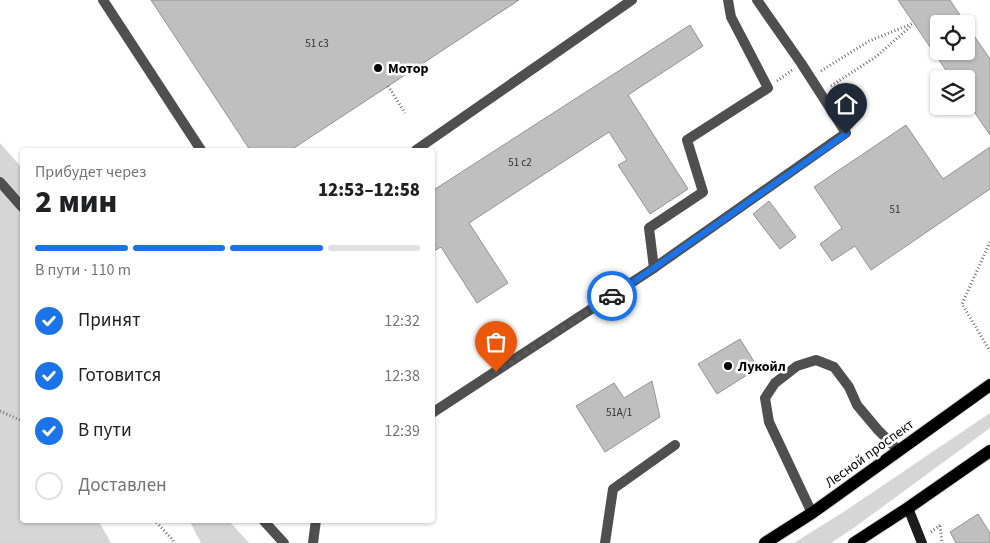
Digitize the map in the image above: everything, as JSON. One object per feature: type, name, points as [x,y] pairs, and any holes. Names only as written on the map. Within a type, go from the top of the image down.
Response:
[{"type":"main road","name":"Лесной проспект","points":[[765,543],[812,513],[990,385]]},
{"type":"main road","points":[[854,543],[990,451]]},
{"type":"main road","points":[[908,508],[922,543]]},
{"type":"lane","points":[[103,0],[201,148]]},
{"type":"lane","points":[[419,148],[632,0]]},
{"type":"lane","points":[[654,268],[649,228],[703,192],[687,140],[768,88],[731,17],[728,0]]},
{"type":"lane","points":[[435,411],[654,268],[846,134],[757,0]]},
{"type":"lane","points":[[0,182],[20,205]]},
{"type":"lane","points":[[812,513],[769,422],[765,398],[774,382],[797,366],[816,360],[834,367],[849,387],[857,406],[898,450]]},
{"type":"lane","points":[[605,543],[613,489],[676,446]]},
{"type":"lane","points":[[266,523],[284,543]]},
{"type":"lane","points":[[313,543],[316,523]]},
{"type":"path","points":[[820,94],[877,56],[914,23],[869,41],[837,62]]},
{"type":"path","points":[[388,86],[405,113]]},
{"type":"path","points":[[990,242],[962,304],[990,351]]},
{"type":"path","points":[[0,410],[20,420]]},
{"type":"path","points":[[157,523],[174,543]]},
{"type":"path","points":[[940,525],[942,543]]},
{"type":"shaded area","points":[[0,143],[20,166],[20,523],[100,523],[111,543],[0,543]]},
{"type":"shaded area","points":[[990,413],[990,428],[831,543],[794,543],[845,511]]},
{"type":"shaded area","points":[[191,523],[231,523],[249,543],[201,543]]},
{"type":"building","points":[[151,0],[519,0],[294,148],[249,148]]},
{"type":"building","points":[[898,0],[950,0],[960,15],[930,15],[930,47]]},
{"type":"building","points":[[690,25],[703,46],[628,95],[688,189],[650,214],[618,165],[627,160],[609,132],[469,223],[508,283],[477,303],[441,247],[435,250],[435,189]]},
{"type":"building","points":[[975,37],[990,59],[990,135],[975,113],[975,70],[946,70],[939,60],[975,60]]},
{"type":"building","points":[[906,125],[943,179],[990,147],[990,189],[871,270],[855,246],[832,261],[820,244],[842,228],[814,187]]},
{"type":"building","points":[[769,201],[796,237],[780,249],[753,214]]},
{"type":"building","name":"Лукойл","points":[[740,339],[758,368],[717,394],[698,364]]},
{"type":"building","points":[[652,381],[660,417],[605,452],[576,406],[614,383],[624,398]]},
{"type":"building","points":[[978,514],[990,533],[990,543],[956,543],[950,532]]},
{"type":"way so far","points":[[496,372],[612,296]]},
{"type":"place","name":"Мотор","points":[[378,68]]},
{"type":"place","name":"Лукойл","points":[[728,366]]},
{"type":"route","points":[[612,296],[846,134]]}]
